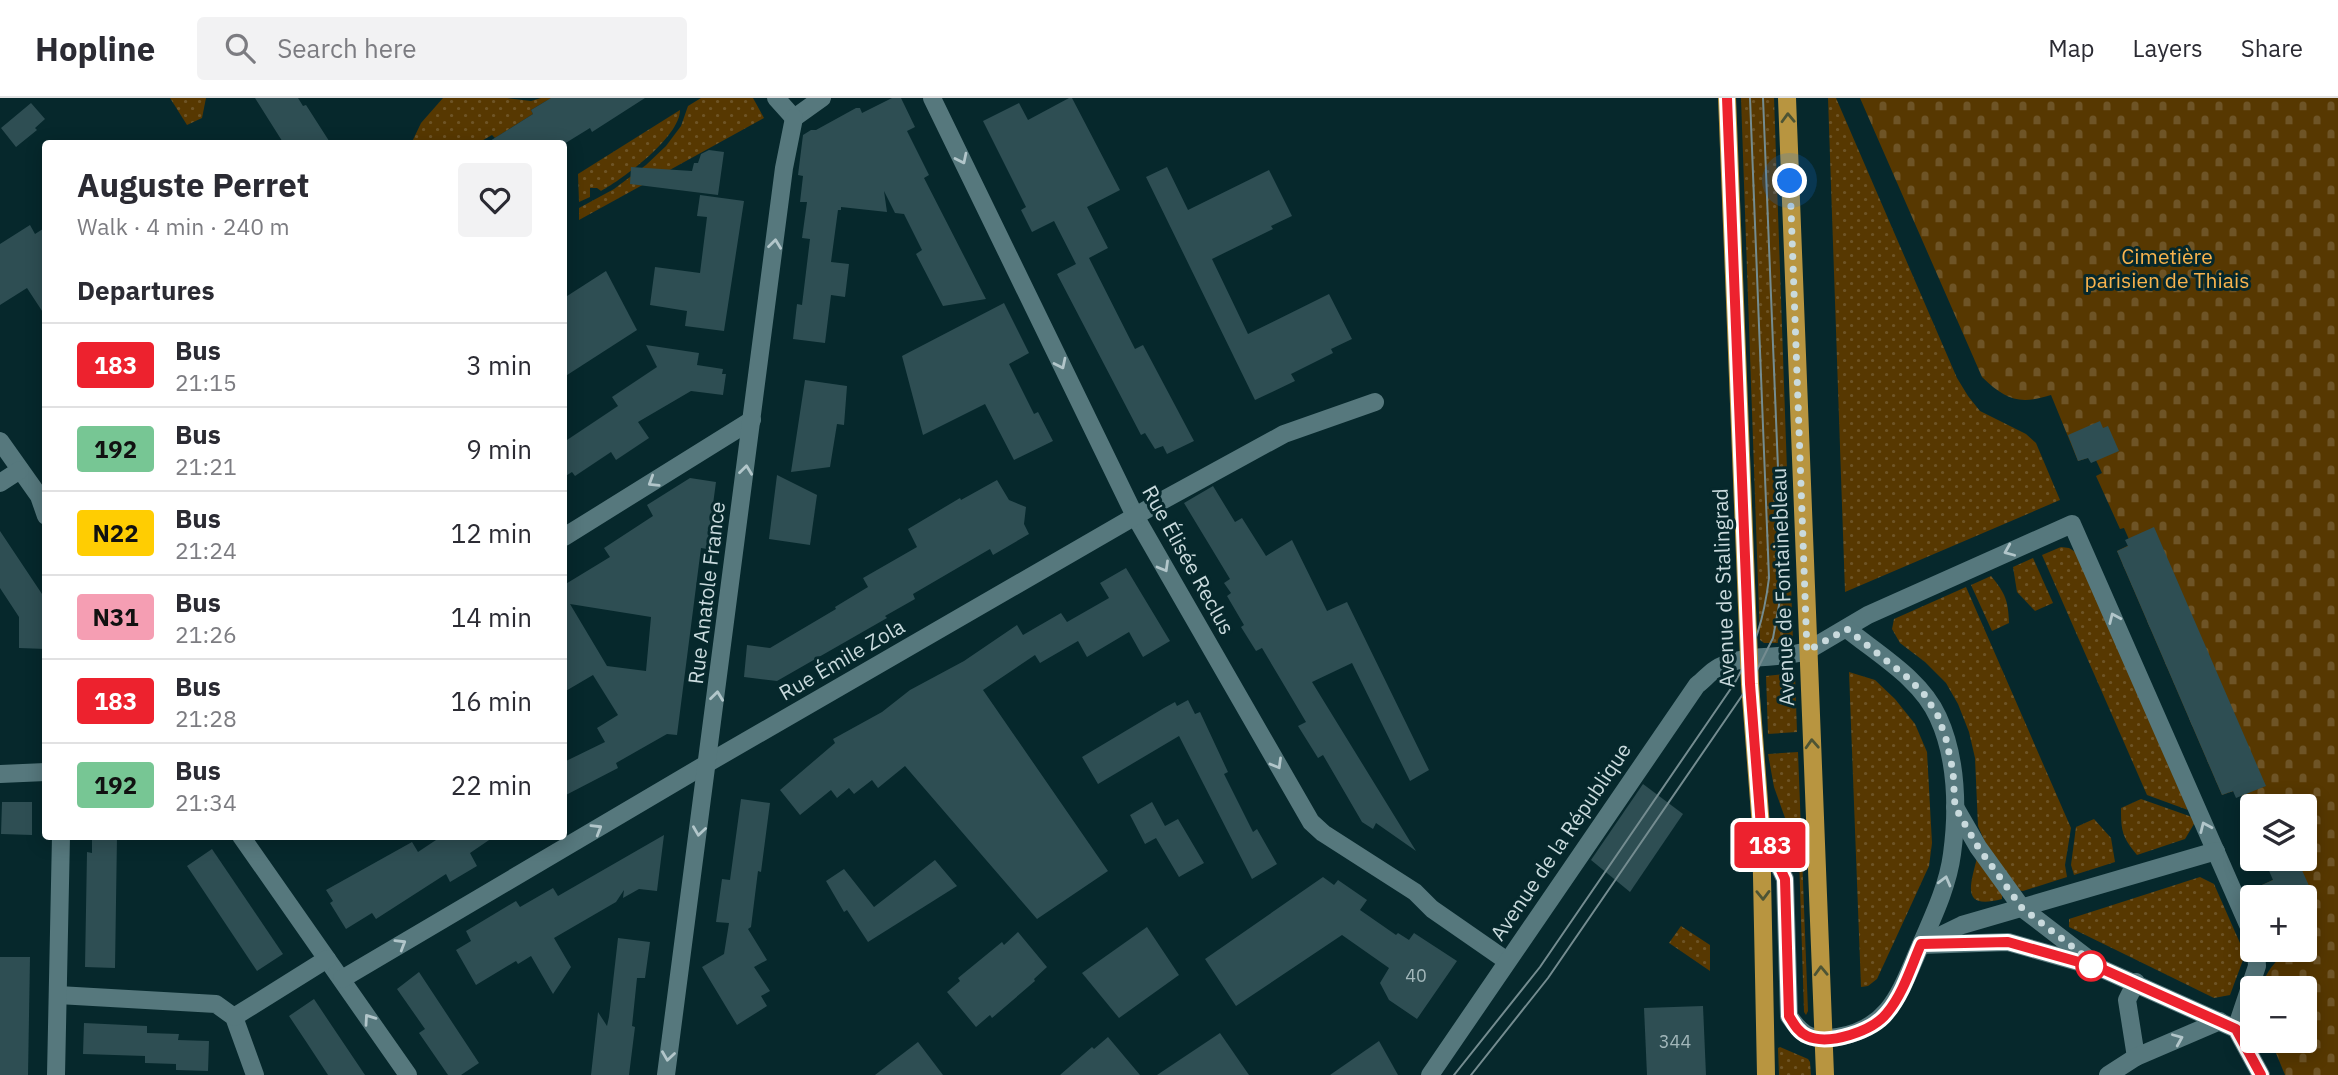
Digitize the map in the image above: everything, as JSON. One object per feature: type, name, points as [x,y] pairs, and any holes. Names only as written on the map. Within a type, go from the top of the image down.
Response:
[{"type":"main road","name":"Avenue de Stalingrad","points":[[1727,98],[1749,659],[1761,827],[1766,1075]]},
{"type":"main road","name":"Avenue de Fontainebleau","points":[[1787,98],[1825,1075]]},
{"type":"street","points":[[776,98],[794,118],[822,98]]},
{"type":"street","name":"Rue Élisée Reclus","points":[[932,98],[1135,516],[1311,822],[1323,833],[1415,892],[1432,909],[1507,961]]},
{"type":"street","name":"Rue Anatole France","points":[[666,1075],[785,168],[794,118]]},
{"type":"street","name":"Rue Émile Zola","points":[[342,979],[1135,516],[1284,434],[1376,402]]},
{"type":"street","points":[[567,535],[752,420]]},
{"type":"street","points":[[0,441],[39,496],[42,505]]},
{"type":"street","points":[[0,483],[20,470]]},
{"type":"street","name":"Avenue de la République","points":[[1430,1075],[1697,685],[1718,667],[1749,659],[1790,657],[1807,651],[1868,615],[2072,524],[2216,851]]},
{"type":"street","points":[[1761,827],[1785,879],[1789,1016],[1798,1031],[1809,1037],[1824,1039],[1855,1034],[1872,1026],[1886,1014],[1904,985],[1940,899],[1952,855],[1955,807],[1953,771],[1938,716],[1924,694],[1847,629]]},
{"type":"street","points":[[0,774],[42,772]]},
{"type":"street","points":[[1955,807],[1978,847],[2022,908],[2100,968]]},
{"type":"street","points":[[56,1075],[61,840]]},
{"type":"street","points":[[245,840],[408,1075]]},
{"type":"street","points":[[1921,944],[1962,925],[2216,851],[2240,906]]},
{"type":"street","points":[[1921,944],[2008,942],[2100,968],[2228,1025],[2261,1075]]},
{"type":"street","points":[[234,1017],[327,959]]},
{"type":"street","points":[[2108,1075],[2136,1057],[2228,1025],[2257,962]]},
{"type":"street","points":[[2136,982],[2127,1000],[2136,1057]]},
{"type":"street","points":[[58,995],[206,1003],[225,1008],[234,1017],[256,1075]]},
{"type":"green space","points":[[170,98],[206,98],[202,118],[187,125]]},
{"type":"green space","points":[[443,98],[507,98],[531,101],[558,98],[546,101],[531,110],[533,114],[495,138],[492,135],[483,140],[413,140],[421,123]]},
{"type":"green space","points":[[701,98],[753,98],[764,118],[579,220],[579,208],[614,189],[666,146],[681,126],[688,106]]},
{"type":"green space","points":[[1741,98],[1774,98],[1793,643],[1764,643],[1760,640]]},
{"type":"green space","points":[[1828,98],[1836,98],[1957,378],[1980,411],[2026,434],[2036,443],[2060,500],[1845,592]]},
{"type":"green space","name":"Cimetière parisien de Thiais","points":[[1860,98],[2338,98],[2338,1075],[2285,1075],[2276,1053],[2317,1053],[2317,976],[2266,976],[2275,962],[2317,962],[2317,885],[2262,885],[2277,878],[2274,871],[2317,871],[2317,794],[2241,794],[2239,789],[2222,795],[2117,551],[2131,544],[2124,528],[2120,529],[2096,476],[2102,473],[2094,456],[2078,461],[2051,395],[2021,400],[1998,391],[1982,377]]},
{"type":"green space","points":[[680,110],[678,121],[671,132],[649,156],[601,191],[590,188],[590,197],[579,202],[578,174]]},
{"type":"green space","points":[[2061,547],[2077,553],[2188,810],[2147,795],[2042,555]]},
{"type":"green space","points":[[2033,558],[2053,603],[2035,611],[2017,592],[2013,567]]},
{"type":"green space","points":[[1991,576],[2005,598],[2009,623],[1992,631],[1971,585]]},
{"type":"green space","points":[[1966,587],[2071,828],[2065,865],[2067,877],[2023,891],[2016,890],[1991,856],[1978,826],[1975,758],[1958,704],[1946,683],[1900,643],[1892,629],[1894,619]]},
{"type":"green space","points":[[1849,672],[1875,680],[1915,724],[1927,752],[1932,843],[1929,866],[1877,979],[1868,986],[1861,987]]},
{"type":"green space","points":[[1792,673],[1795,675],[1797,732],[1768,734],[1766,676]]},
{"type":"green space","points":[[1798,752],[1808,1011],[1806,1015],[1799,857],[1774,787],[1768,754]]},
{"type":"green space","points":[[2141,799],[2192,817],[2194,824],[2185,839],[2137,855],[2123,833],[2121,808]]},
{"type":"green space","points":[[2094,819],[2111,838],[2115,862],[2074,875],[2071,865],[2076,827]]},
{"type":"green space","points":[[1977,858],[2002,899],[1989,902],[1974,898],[1971,886]]},
{"type":"green space","points":[[2200,877],[2214,884],[2240,943],[2240,962],[2242,962],[2230,995],[2214,998],[2069,927],[2069,919]]},
{"type":"green space","points":[[1681,926],[1710,945],[1710,971],[1669,943]]},
{"type":"green space","points":[[1780,1047],[1808,1059],[1811,1075],[1779,1075]]},
{"type":"building","points":[[255,98],[298,98],[303,106],[306,105],[328,140],[281,140]]},
{"type":"building","points":[[551,98],[645,98],[592,132],[590,128],[567,142],[567,140],[491,140],[533,114],[531,110]]},
{"type":"building","points":[[892,98],[901,98],[915,127],[907,131],[929,175],[924,178],[986,299],[943,306],[916,254],[922,250],[904,214],[895,213],[884,191],[887,212],[841,207],[841,210],[838,210],[831,262],[849,264],[845,297],[831,295],[825,343],[793,339],[797,304],[802,305],[810,239],[802,238],[807,202],[800,202],[803,176],[798,175],[803,135],[856,108],[860,108],[862,113]]},
{"type":"building","points":[[1072,98],[1120,190],[1087,207],[1108,248],[1089,258],[1135,349],[1143,345],[1194,441],[1167,454],[1163,446],[1155,449],[1145,433],[1141,435],[1057,274],[1076,264],[1054,221],[1032,232],[1021,210],[1026,207],[983,121],[1019,103],[1028,120]]},
{"type":"building","points":[[31,103],[45,119],[35,128],[37,130],[16,147],[1,128]]},
{"type":"building","points":[[709,150],[724,152],[718,195],[630,184],[631,167],[692,171],[701,154]]},
{"type":"building","points":[[1167,167],[1188,210],[1269,170],[1292,216],[1271,226],[1273,229],[1212,259],[1248,334],[1329,294],[1352,339],[1331,349],[1333,353],[1291,374],[1295,381],[1255,400],[1146,177]]},
{"type":"building","points":[[700,195],[744,201],[724,331],[685,326],[687,311],[650,305],[655,267],[700,273],[707,217],[697,216]]},
{"type":"building","points":[[30,225],[35,234],[42,230],[42,311],[27,288],[0,305],[0,244]]},
{"type":"building","points":[[606,271],[637,330],[567,375],[567,296]]},
{"type":"building","points":[[1004,303],[1029,353],[1009,364],[1034,414],[1038,412],[1053,441],[1014,460],[985,404],[923,435],[902,356]]},
{"type":"building","points":[[646,345],[699,353],[697,365],[723,369],[722,374],[726,374],[723,395],[691,391],[638,422],[649,438],[616,460],[611,452],[575,476],[572,472],[567,475],[567,440],[618,406],[612,397],[657,367]]},
{"type":"building","points":[[805,380],[847,386],[844,425],[837,424],[830,467],[791,472]]},
{"type":"building","points":[[2100,421],[2103,428],[2108,426],[2119,451],[2091,463],[2088,458],[2078,461],[2068,435]]},
{"type":"building","points":[[777,475],[817,495],[810,545],[769,539]]},
{"type":"building","points":[[690,478],[716,482],[707,549],[701,548],[677,735],[667,734],[616,763],[618,768],[567,794],[567,761],[605,742],[597,728],[618,715],[593,675],[567,690],[567,583],[610,557],[604,548],[653,516],[647,505]],"holes":[[[570,604],[651,617],[646,671],[607,666]]]},
{"type":"building","points":[[997,480],[1009,500],[1026,507],[1024,524],[1029,534],[993,555],[990,549],[913,594],[915,599],[885,616],[887,618],[777,681],[744,677],[747,645],[770,648],[836,609],[835,607],[868,587],[863,578],[917,547],[908,529]]},
{"type":"building","points":[[1213,486],[1235,522],[1242,518],[1266,556],[1292,540],[1327,611],[1347,602],[1429,770],[1410,781],[1352,663],[1312,682],[1416,851],[1376,823],[1373,829],[1362,822],[1323,755],[1318,758],[1298,726],[1306,722],[1262,648],[1256,651],[1241,627],[1244,625],[1227,596],[1231,593],[1224,583],[1230,579],[1184,503]]},
{"type":"building","points":[[2154,527],[2266,786],[2240,794],[2236,798],[2233,791],[2222,795],[2117,551],[2128,546],[2125,540]]},
{"type":"building","points":[[0,531],[42,594],[42,649],[19,648],[19,617],[0,588]]},
{"type":"building","points":[[1126,568],[1170,641],[1143,657],[1129,632],[1087,657],[1078,641],[1040,663],[1035,655],[983,690],[1108,871],[1037,919],[905,766],[878,788],[872,780],[854,794],[849,788],[837,798],[831,790],[800,815],[780,790],[835,743],[833,739],[882,712],[910,690],[964,661],[1017,625],[1023,635],[1061,613],[1067,622],[1109,598],[1100,583]]},
{"type":"building","points":[[1188,700],[1195,714],[1200,712],[1228,772],[1224,774],[1253,832],[1257,829],[1277,864],[1252,879],[1179,736],[1098,784],[1082,757],[1175,702],[1177,706]]},
{"type":"building","points":[[1643,784],[1683,814],[1630,892],[1591,860]]},
{"type":"building","points":[[741,799],[770,803],[761,872],[758,871],[751,927],[748,929],[767,960],[754,967],[770,991],[761,996],[767,1006],[737,1025],[702,967],[724,954],[729,923],[716,922],[722,879],[730,880]]},
{"type":"building","points":[[2,802],[32,802],[32,835],[1,834]]},
{"type":"building","points":[[1152,802],[1165,826],[1178,819],[1204,863],[1179,877],[1156,838],[1145,844],[1130,815]]},
{"type":"building","points":[[664,835],[657,891],[639,889],[623,898],[624,890],[616,902],[554,938],[571,967],[553,994],[531,956],[518,964],[516,961],[476,985],[456,950],[471,941],[466,931],[516,901],[520,907],[553,888],[558,896]]},
{"type":"building","points":[[92,840],[117,840],[115,968],[85,967],[87,852],[92,853]]},
{"type":"building","points":[[436,840],[489,840],[470,853],[477,866],[450,882],[446,874],[376,919],[372,913],[346,929],[330,903],[333,901],[326,890],[412,842],[418,852]]},
{"type":"building","points":[[212,849],[283,954],[257,971],[187,866]]},
{"type":"building","points":[[935,860],[957,886],[868,942],[847,910],[844,912],[826,881],[844,869],[874,907]]},
{"type":"building","points":[[2269,871],[2302,871],[2309,885],[2262,885],[2273,880]]},
{"type":"building","points":[[1323,877],[1334,885],[1338,880],[1367,900],[1360,910],[1396,935],[1398,933],[1409,940],[1414,933],[1457,961],[1417,1019],[1389,1000],[1380,983],[1389,968],[1342,935],[1236,1006],[1205,959]]},
{"type":"building","points":[[1147,927],[1179,975],[1119,1018],[1082,973]]},
{"type":"building","points":[[1018,932],[1047,967],[1035,981],[992,1018],[990,1015],[976,1027],[947,992],[960,981],[958,978]]},
{"type":"building","points":[[618,938],[650,942],[645,978],[637,978],[629,1075],[591,1075],[598,1012],[607,1026],[609,1017]]},
{"type":"building","points":[[0,957],[30,957],[28,1075],[0,1075]]},
{"type":"building","points":[[419,972],[479,1063],[461,1075],[448,1075],[419,1033],[425,1029],[397,989]]},
{"type":"building","points":[[314,999],[365,1075],[328,1075],[289,1016]]},
{"type":"building","points":[[1703,1006],[1706,1075],[1647,1075],[1644,1008]]},
{"type":"building","points":[[84,1023],[147,1026],[147,1033],[179,1034],[178,1040],[209,1041],[208,1071],[176,1070],[176,1064],[145,1063],[145,1056],[83,1054]]},
{"type":"building","points":[[1220,1033],[1249,1075],[1157,1075]]},
{"type":"building","points":[[1108,1037],[1140,1075],[1060,1075],[1092,1047],[1094,1049]]},
{"type":"building","points":[[1379,1041],[1398,1075],[1330,1075]]},
{"type":"building","points":[[918,1042],[943,1075],[875,1075]]},
{"type":"tram line","points":[[1454,1075],[1540,967],[1734,684],[1758,633],[1769,578],[1750,98]]},
{"type":"tram line","points":[[1471,1075],[1548,978],[1750,684],[1773,638],[1781,594],[1782,567],[1763,98]]},
{"type":"bus line","name":"183","points":[[1727,98],[1750,684],[1761,827],[1785,879],[1789,1016],[1798,1031],[1809,1037],[1824,1039],[1855,1034],[1872,1026],[1886,1014],[1904,985],[1921,944],[2008,942],[2100,968],[2236,1029],[2261,1075]]},
{"type":"route","points":[[1790,181],[1807,651],[1847,629],[1924,694],[1938,716],[1946,739],[1953,771],[1955,807],[1978,847],[2022,908],[2100,968],[2091,966]]}]
